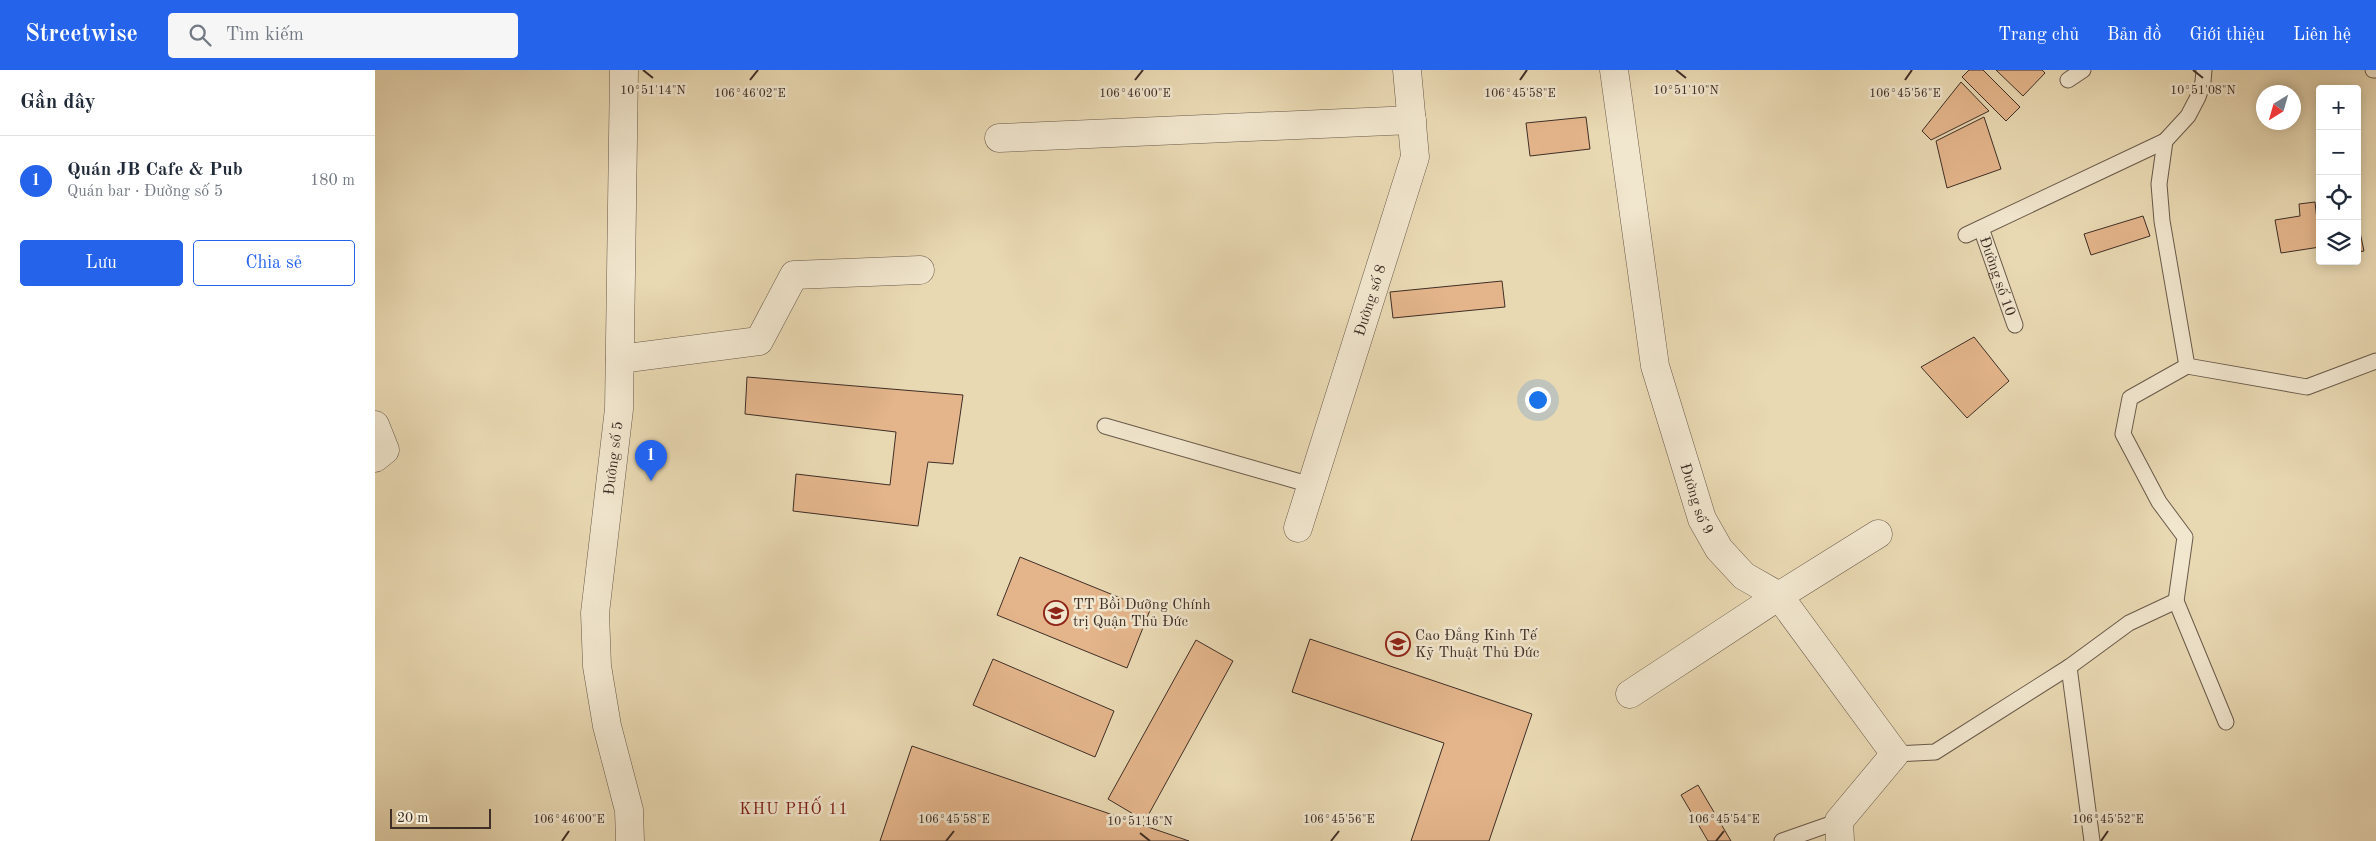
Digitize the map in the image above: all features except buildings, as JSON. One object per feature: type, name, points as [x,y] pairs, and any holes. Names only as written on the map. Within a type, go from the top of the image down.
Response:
[{"type":"street","name":"Đường số 5","points":[[623,70],[619,409],[595,613],[597,666],[607,726],[629,810],[630,841]]},
{"type":"street","name":"Đường số 8","points":[[1298,528],[1415,157],[1407,70]]},
{"type":"street","name":"Đường số 9","points":[[1614,70],[1655,366],[1702,519],[1719,549],[1744,576],[1779,596],[1895,754]]},
{"type":"street","points":[[999,138],[1411,120]]},
{"type":"street","points":[[620,359],[759,341],[794,275],[920,270]]},
{"type":"street","points":[[375,424],[385,450],[375,458]]},
{"type":"street","points":[[1630,694],[1779,596],[1878,534]]},
{"type":"street","points":[[1840,831],[1895,754]]},
{"type":"lane","points":[[2068,80],[2083,70]]},
{"type":"lane","points":[[1966,235],[2165,141],[2191,110],[2203,82],[2204,70]]},
{"type":"lane","points":[[2165,141],[2159,184],[2162,221],[2187,366]]},
{"type":"lane","name":"Đường số 10","points":[[1981,228],[2015,325]]},
{"type":"lane","points":[[2226,722],[2176,601],[2185,537],[2159,502],[2123,434],[2130,398],[2187,366],[2307,387],[2376,362]]},
{"type":"lane","points":[[1105,426],[1311,484]]},
{"type":"lane","points":[[1895,754],[1935,752],[2069,667],[2129,622],[2176,601]]},
{"type":"lane","points":[[2069,667],[2092,841]]},
{"type":"lane","points":[[1782,841],[1840,831]]},
{"type":"place","name":"Quán JB Cafe & Pub","points":[[651,481]]},
{"type":"place","name":"TT Bồi Dưỡng Chính trị Quận Thủ Đức","points":[[1056,613]]},
{"type":"place","name":"Cao Đẳng Kinh Tế Kỹ Thuật Thủ Đức","points":[[1398,644]]},
{"type":"district","name":"KHU PHỐ 11","points":[[794,808]]}]
